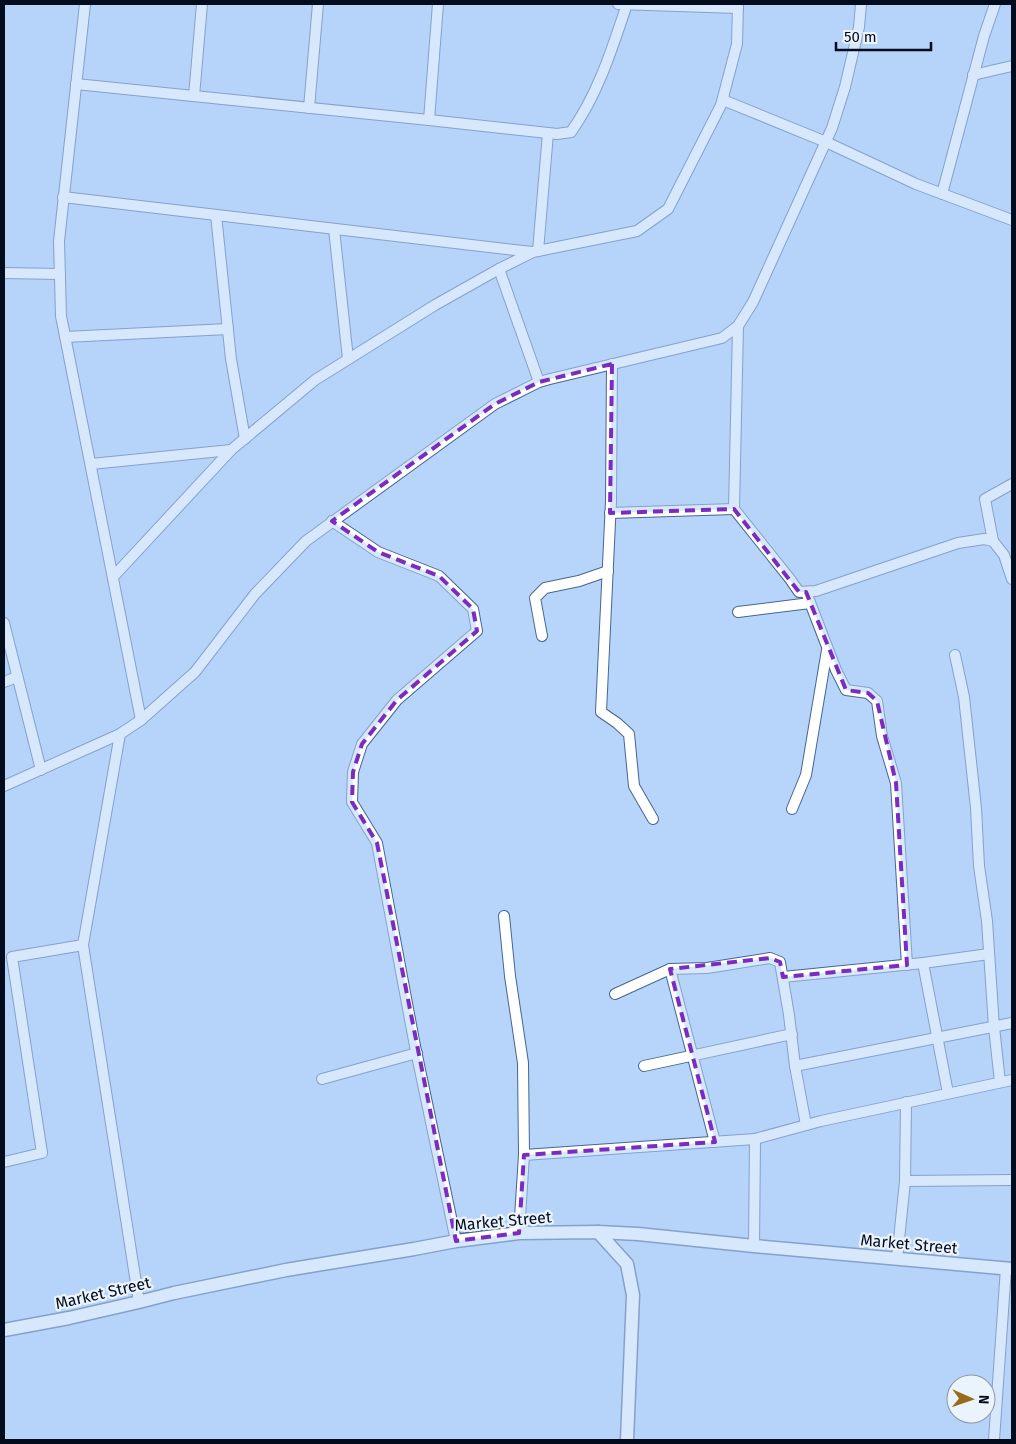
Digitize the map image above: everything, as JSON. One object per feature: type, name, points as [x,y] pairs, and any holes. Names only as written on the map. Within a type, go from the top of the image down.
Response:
[{"type":"street","points":[[85,4],[58,241],[61,316],[141,720]]},
{"type":"street","points":[[194,96],[202,4]]},
{"type":"street","points":[[309,108],[318,4]]},
{"type":"street","points":[[429,120],[438,4]]},
{"type":"street","points":[[113,576],[231,450],[315,380],[435,305],[498,269],[536,252],[637,231],[668,209],[723,100],[737,44],[738,6],[618,4]]},
{"type":"street","points":[[76,84],[548,133],[571,132],[581,119],[605,71],[627,4]]},
{"type":"street","points":[[4,786],[120,734],[141,720],[195,672],[255,594],[306,540],[495,404],[540,382],[722,338],[738,326],[753,302],[832,128],[845,87],[859,27],[861,4]]},
{"type":"street","points":[[942,194],[973,75],[995,4]]},
{"type":"street","points":[[973,75],[1012,66]]},
{"type":"street","points":[[723,100],[826,142],[916,184],[1012,220]]},
{"type":"street","points":[[536,252],[548,133]]},
{"type":"street","points":[[63,197],[536,252]]},
{"type":"street","points":[[216,215],[228,329],[245,439]]},
{"type":"street","points":[[334,229],[348,359]]},
{"type":"street","points":[[498,269],[540,382]]},
{"type":"street","points":[[4,273],[60,274]]},
{"type":"street","points":[[738,326],[734,509],[799,592],[816,591],[958,543],[984,538],[992,541],[1004,555],[1010,565],[1012,579]]},
{"type":"street","points":[[66,336],[228,329]]},
{"type":"street","points":[[612,364],[610,513],[601,712],[629,734],[634,786],[653,819]]},
{"type":"street","points":[[91,464],[231,450]]},
{"type":"street","points":[[992,541],[985,499],[1012,484]]},
{"type":"street","points":[[610,513],[734,509]]},
{"type":"street","points":[[332,521],[378,552],[439,576],[473,609],[477,631],[397,700],[362,744],[353,772],[352,802],[376,843],[456,1241]]},
{"type":"street","points":[[542,636],[535,598],[545,588],[579,581],[608,571]]},
{"type":"street","points":[[806,592],[836,670],[846,690],[868,693],[877,701],[882,736],[896,783],[907,965]]},
{"type":"street","points":[[738,612],[810,603]]},
{"type":"street","points":[[4,623],[41,770]]},
{"type":"street","points":[[792,809],[806,775],[828,649]]},
{"type":"street","points":[[954,655],[965,706],[976,808],[979,866],[987,921],[994,1027],[1000,1082]]},
{"type":"street","points":[[4,682],[17,677]]},
{"type":"street","points":[[120,734],[83,945],[139,1302]]},
{"type":"street","points":[[504,916],[510,976],[523,1063],[524,1155],[518,1233]]},
{"type":"street","points":[[4,1162],[42,1153],[12,957],[83,945]]},
{"type":"street","points":[[783,977],[907,965],[989,954]]},
{"type":"street","points":[[615,994],[670,969],[707,968],[770,958],[780,962],[806,1126]]},
{"type":"street","points":[[924,963],[948,1094]]},
{"type":"street","points":[[670,969],[715,1142]]},
{"type":"street","points":[[795,1066],[1012,1023]]},
{"type":"street","points":[[644,1066],[792,1034]]},
{"type":"street","points":[[322,1079],[417,1053]]},
{"type":"street","points":[[524,1155],[754,1139],[906,1102],[1012,1080]]},
{"type":"street","points":[[897,1259],[904,1181],[906,1102]]},
{"type":"street","points":[[754,1139],[754,1246]]},
{"type":"street","points":[[904,1181],[1012,1180]]},
{"type":"street","points":[[598,1232],[627,1264],[633,1296],[627,1440]]},
{"type":"street","name":"Market Street","points":[[4,1330],[68,1318],[174,1292],[286,1270],[414,1250],[456,1241],[518,1233],[598,1232],[638,1234],[1009,1268]]},
{"type":"street","points":[[994,1440],[1009,1268]]},
{"type":"highlighted area","points":[[612,364],[610,513],[734,509],[799,592],[806,592],[846,690],[868,693],[877,701],[896,783],[907,965],[783,977],[780,962],[770,958],[670,969],[715,1142],[524,1155],[519,1233],[456,1241],[377,843],[352,802],[353,772],[362,744],[397,700],[477,631],[473,609],[439,576],[378,552],[332,521],[495,404],[539,382]]}]
